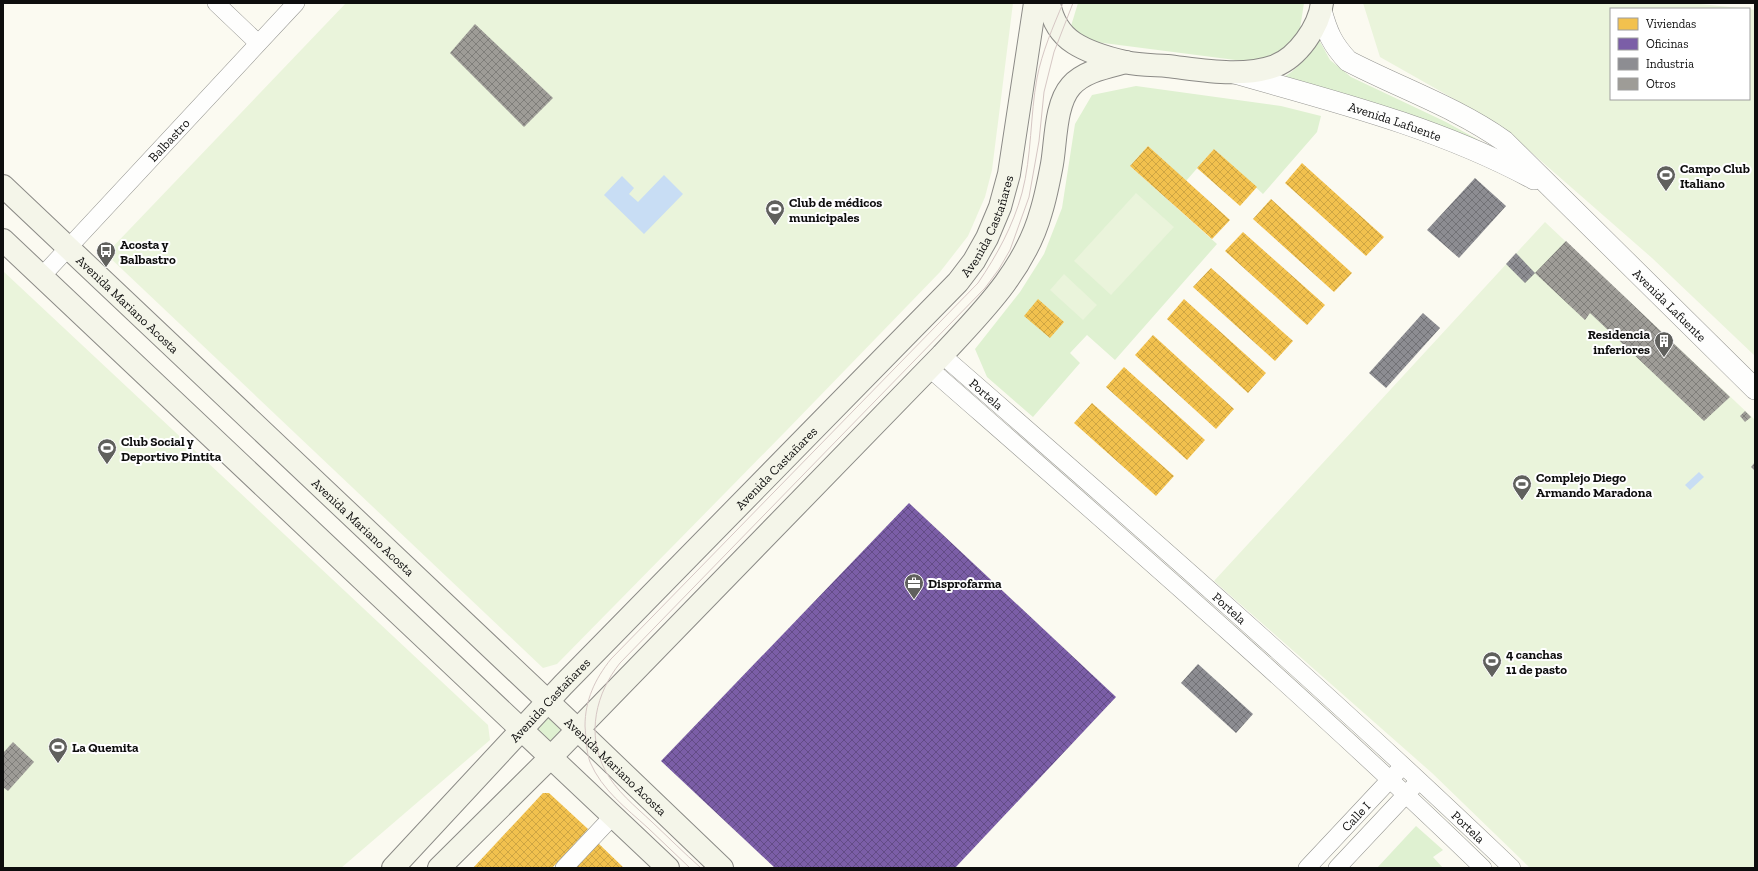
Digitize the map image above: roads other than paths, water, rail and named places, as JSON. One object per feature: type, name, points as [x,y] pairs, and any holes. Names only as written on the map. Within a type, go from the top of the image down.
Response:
[{"type":"main road","name":"Avenida Castañares","points":[[393,868],[548,702],[958,282],[974,261],[987,238],[1000,207],[1009,174],[1035,3]]},
{"type":"main road","points":[[1049,3],[1055,22],[1061,31],[1073,43],[1090,50],[1126,62],[1232,73],[1263,70],[1289,58],[1300,49],[1322,6]]},
{"type":"main road","points":[[439,868],[550,758],[936,361],[1000,292],[1013,273],[1028,246],[1041,213],[1052,165],[1060,109],[1065,95],[1071,86],[1079,79],[1095,71],[1126,62]]},
{"type":"main road","name":"Avenida Mariano Acosta","points":[[3,186],[722,868]]},
{"type":"main road","points":[[3,240],[521,731],[668,868]]},
{"type":"main road","points":[[438,820],[463,844]]},
{"type":"street","points":[[216,3],[258,43]]},
{"type":"street","name":"Balbastro","points":[[42,276],[296,3]]},
{"type":"street","name":"Avenida Lafuente","points":[[1322,6],[1328,34],[1337,50],[1348,61],[1458,112],[1482,125],[1504,141],[1550,188],[1755,388]]},
{"type":"street","name":"Avenida Lafuente","points":[[1232,73],[1326,98],[1432,132],[1500,161],[1550,188]]},
{"type":"street","name":"Portela","points":[[936,361],[1141,529],[1404,765],[1512,868]]},
{"type":"street","name":"Portela","points":[[936,361],[1146,559],[1391,779],[1483,868]]},
{"type":"street","name":"Calle I","points":[[1307,868],[1404,765]]},
{"type":"street","name":"Calle I","points":[[1338,868],[1407,795],[1419,780]]},
{"type":"street","points":[[564,868],[613,816]]},
{"type":"water","points":[[664,175],[683,194],[644,234],[604,195],[622,176],[634,188],[629,194],[638,202]]},
{"type":"water","points":[[1699,472],[1704,477],[1690,490],[1685,485]]},
{"type":"tram line","points":[[690,868],[615,798],[595,772],[590,762],[586,744],[585,726],[585,716],[592,690],[600,674],[611,659],[978,283],[1004,240],[1022,193],[1028,164],[1035,92],[1039,68],[1048,40],[1063,3]]},
{"type":"tram line","points":[[701,868],[626,798],[609,778],[599,756],[595,728],[596,714],[605,687],[620,663],[985,288],[999,269],[1010,250],[1029,197],[1039,141],[1044,92],[1054,52],[1073,3]]},
{"type":"place","name":"Campo Club Italiano","points":[[1666,192]]},
{"type":"place","name":"Club de médicos municipales","points":[[775,226]]},
{"type":"place","name":"Acosta y Balbastro","points":[[106,268]]},
{"type":"place","name":"Residencia inferiores","points":[[1664,358]]},
{"type":"place","name":"Club Social y Deportivo Pintita","points":[[107,465]]},
{"type":"place","name":"Complejo Diego Armando Maradona","points":[[1522,501]]},
{"type":"place","name":"Disprofarma","points":[[914,600]]},
{"type":"place","name":"4 canchas 11 de pasto","points":[[1492,678]]},
{"type":"place","name":"La Quemita","points":[[58,764]]}]
